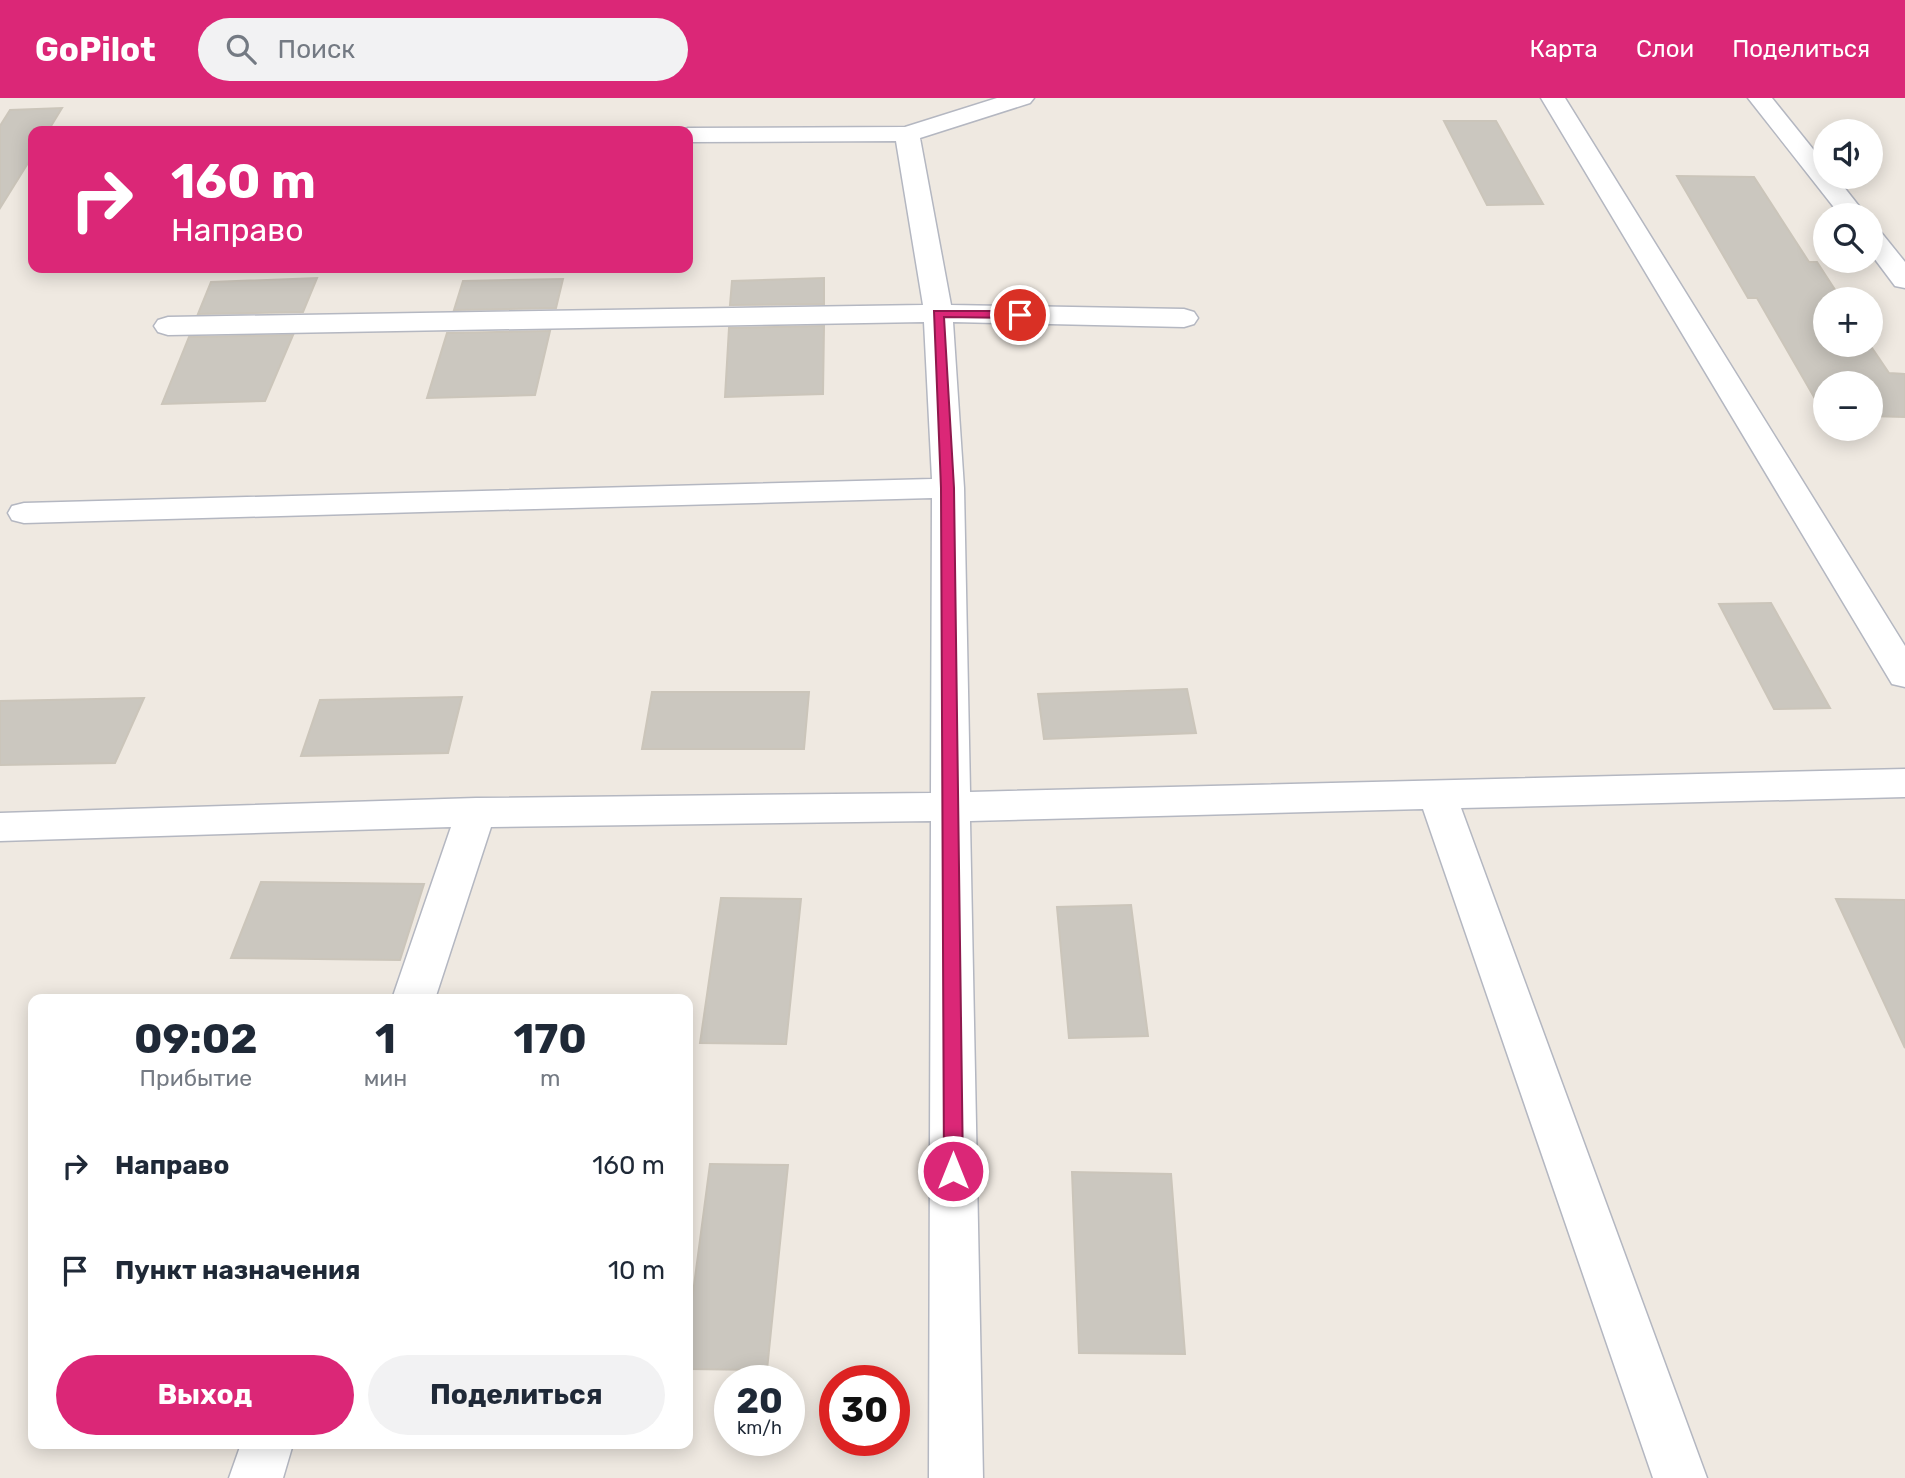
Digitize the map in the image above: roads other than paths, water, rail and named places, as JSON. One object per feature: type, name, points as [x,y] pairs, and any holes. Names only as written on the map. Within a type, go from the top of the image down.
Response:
[{"type":"street","points":[[693,135],[907,134],[1022,98]]},
{"type":"street","points":[[1553,98],[1905,675]]},
{"type":"street","points":[[1760,98],[1843,203]]},
{"type":"street","points":[[907,134],[938,313],[948,488],[956,1478]]},
{"type":"street","points":[[1883,252],[1905,280]]},
{"type":"street","points":[[168,326],[938,313],[1184,317]]},
{"type":"street","points":[[24,513],[948,488]]},
{"type":"street","points":[[0,827],[476,812],[951,807],[1905,783]]},
{"type":"street","points":[[1437,795],[1680,1478]]},
{"type":"street","points":[[416,994],[476,812]]},
{"type":"street","points":[[256,1478],[265,1449]]}]
